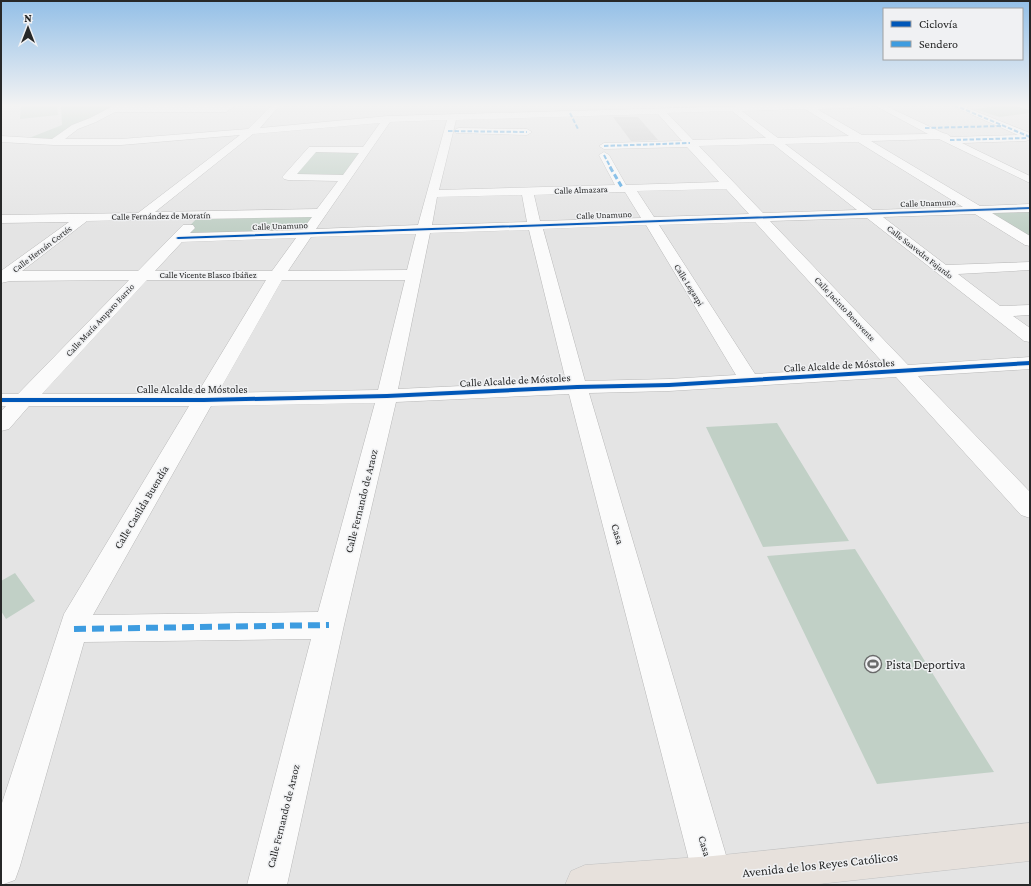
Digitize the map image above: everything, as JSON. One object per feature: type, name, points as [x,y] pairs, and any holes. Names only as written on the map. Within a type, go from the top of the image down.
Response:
[{"type":"main road","name":"Avenida de los Reyes Católicos","points":[[585,885],[715,880],[1030,842]]},
{"type":"street","points":[[142,216],[231,146]]},
{"type":"street","name":"Calle Casilda Buendía","points":[[1,866],[78,614],[276,275],[369,146]]},
{"type":"street","name":"Calle Fernando de Araoz","points":[[267,885],[329,626],[387,396],[432,194],[444,146]]},
{"type":"street","name":"Calle Legazpi","points":[[656,146],[604,150],[626,188],[749,380]]},
{"type":"street","name":"Calle Jacinto Benavente","points":[[692,146],[760,217],[1030,508]]},
{"type":"street","name":"Calle Saavedra Fajardo","points":[[784,146],[1030,337]]},
{"type":"street","points":[[874,146],[1030,242]]},
{"type":"street","points":[[963,146],[1030,180]]},
{"type":"street","points":[[345,178],[288,177],[313,150],[366,150]]},
{"type":"street","name":"Calle Almazara","points":[[432,194],[729,185]]},
{"type":"street","name":"Casa","points":[[527,192],[577,387],[715,880]]},
{"type":"street","name":"Calle Unamuno","points":[[178,238],[1030,208]]},
{"type":"street","name":"Calle Fernández de Moratín","points":[[1,219],[320,213]]},
{"type":"street","name":"Calle María Amparo Barrio","points":[[1,424],[200,215]]},
{"type":"street","name":"Calle Hernán Cortés","points":[[3,278],[84,217]]},
{"type":"street","points":[[943,270],[1030,266]]},
{"type":"street","name":"Calle Vicente Blasco Ibáñez","points":[[3,278],[142,275],[415,274]]},
{"type":"street","points":[[996,311],[1030,310]]},
{"type":"street","name":"Calle Alcalde de Móstoles","points":[[1,400],[204,400],[387,396],[577,387],[669,385],[1030,363]]},
{"type":"street","points":[[74,629],[329,626]]},
{"type":"shaded area","points":[[313,149],[366,150],[345,178],[288,177]]},
{"type":"shaded area","points":[[1030,208],[1030,242],[978,210]]},
{"type":"shaded area","points":[[320,213],[306,234],[178,238],[200,215]]},
{"type":"shaded area","points":[[777,423],[849,541],[763,547],[706,427]]},
{"type":"shaded area","name":"Pista Deportiva","points":[[855,549],[994,772],[877,784],[767,556]]},
{"type":"shaded area","points":[[15,573],[35,601],[6,619],[1,611],[1,581]]},
{"type":"marked path","points":[[604,155],[623,189]]},
{"type":"marked path","points":[[74,629],[329,625]]},
{"type":"cycle path","points":[[178,238],[1030,208]]},
{"type":"cycle path","points":[[1,400],[204,400],[387,396],[577,387],[669,385],[1030,363]]},
{"type":"place","name":"Pista Deportiva","points":[[873,664]]}]
